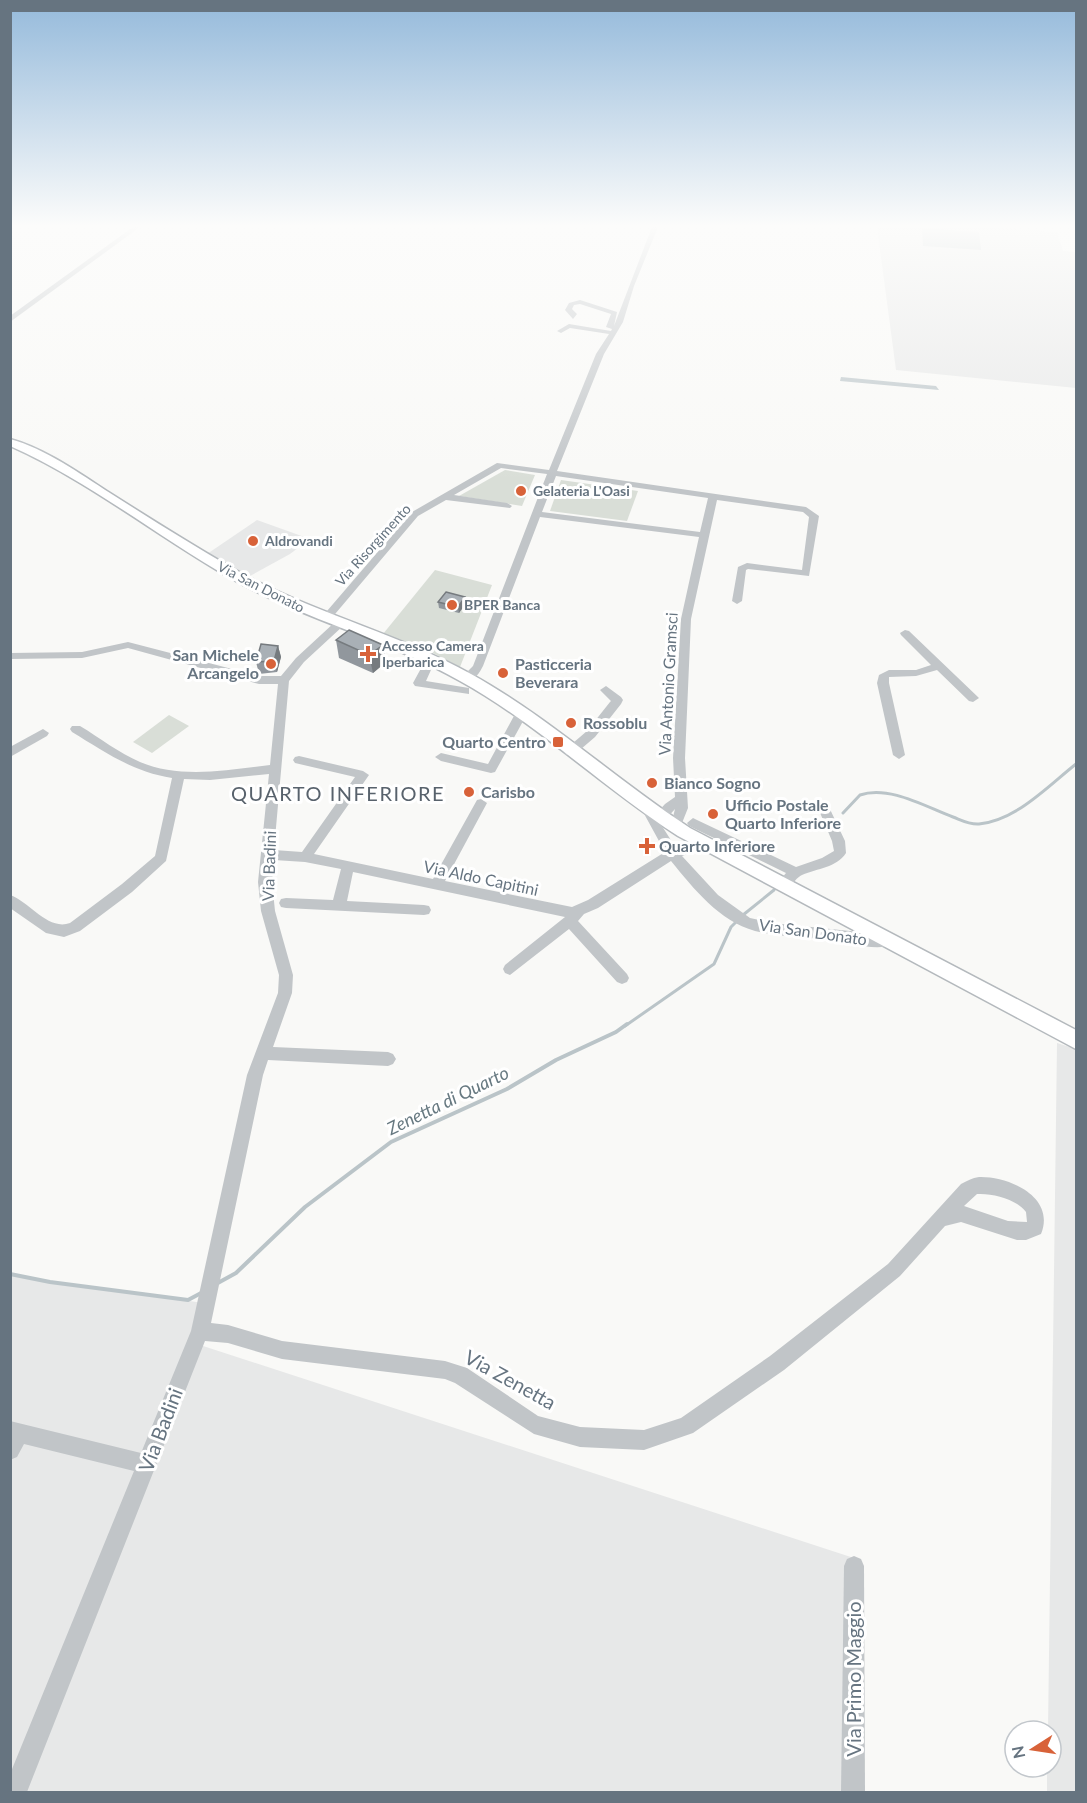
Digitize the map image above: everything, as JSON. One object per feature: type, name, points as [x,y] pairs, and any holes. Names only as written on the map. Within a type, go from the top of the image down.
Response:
[{"type":"main road","name":"Via San Donato","points":[[10,442],[60,465],[142,519],[245,581],[430,661],[466,685],[521,714],[570,752],[704,843],[789,879],[888,941],[1077,1040]]},
{"type":"street","points":[[569,311],[574,314],[573,317]]},
{"type":"street","points":[[609,311],[615,313],[612,329]]},
{"type":"street","points":[[430,661],[419,683],[466,685],[476,672],[551,474],[591,374],[620,311]]},
{"type":"street","points":[[561,331],[569,326],[612,329]]},
{"type":"street","name":"Via Risorgimento","points":[[333,621],[415,514],[500,465],[551,474]]},
{"type":"street","points":[[551,474],[806,510],[814,516],[806,574],[747,566],[741,569],[737,601]]},
{"type":"street","points":[[446,497],[507,506]]},
{"type":"street","name":"Via Antonio Gramsci","points":[[671,821],[678,820],[682,808],[680,800],[681,710],[686,619],[713,498]]},
{"type":"street","points":[[536,514],[704,536]]},
{"type":"street","points":[[10,656],[82,655],[128,645],[260,680],[284,680],[333,621]]},
{"type":"street","points":[[905,633],[974,698]]},
{"type":"street","points":[[899,755],[883,683],[884,675],[915,673],[939,666]]},
{"type":"street","name":"Via Badini","points":[[15,1792],[200,1331],[214,1276],[246,1116],[262,1053],[285,993],[286,975],[268,911],[266,882],[284,680]]},
{"type":"street","points":[[570,752],[591,734],[615,704],[617,700],[606,690]]},
{"type":"street","points":[[441,757],[491,769],[521,714]]},
{"type":"street","points":[[76,729],[142,768],[179,774],[276,769]]},
{"type":"street","points":[[10,753],[43,733]]},
{"type":"street","points":[[299,760],[363,775],[305,857]]},
{"type":"street","points":[[10,900],[51,929],[64,931],[75,927],[127,888],[161,858],[179,774]]},
{"type":"street","points":[[436,885],[481,803]]},
{"type":"street","points":[[672,854],[671,821],[789,879],[827,862],[840,853],[840,842],[827,819],[824,808]]},
{"type":"street","name":"Via San Donato","points":[[671,821],[655,828],[672,854],[722,906],[739,919],[750,923],[888,941]]},
{"type":"street","points":[[510,969],[574,917],[672,854],[704,843]]},
{"type":"street","name":"Via Aldo Capitini","points":[[267,855],[305,857],[567,913],[574,917]]},
{"type":"street","points":[[339,905],[348,866]]},
{"type":"street","points":[[286,903],[424,910]]},
{"type":"street","points":[[574,917],[622,978]]},
{"type":"street","points":[[262,1053],[388,1059]]},
{"type":"street","name":"Via Zenetta","points":[[200,1331],[228,1334],[282,1350],[445,1370],[460,1376],[534,1424],[580,1437],[644,1440],[686,1425],[777,1363],[894,1270],[967,1191],[976,1186],[987,1186],[1019,1196],[1029,1202],[1037,1216],[1035,1228],[1027,1233],[962,1214],[942,1219]]},
{"type":"street","points":[[13,1438],[148,1464]]},
{"type":"street","name":"Via Primo Maggio","points":[[853,1792],[854,1566]]},
{"type":"shaded area","points":[[888,311],[1076,311],[1076,388],[896,370]]},
{"type":"shaded area","points":[[841,377],[936,386],[939,390],[840,381]]},
{"type":"shaded area","points":[[505,470],[535,475],[522,506],[459,496]]},
{"type":"shaded area","points":[[561,480],[638,491],[627,521],[550,511]]},
{"type":"shaded area","points":[[257,520],[310,539],[290,554],[250,576],[207,554]]},
{"type":"shaded area","points":[[435,570],[492,585],[460,667],[433,653],[383,634]]},
{"type":"shaded area","points":[[169,715],[189,726],[152,753],[133,742]]},
{"type":"shaded area","points":[[1057,1043],[1076,1049],[1076,1792],[1047,1792],[1047,1779],[1063,1779],[1063,1719],[1048,1719]]},
{"type":"shaded area","points":[[11,1275],[210,1304],[197,1344],[860,1560],[862,1792],[11,1792]]},
{"type":"building","points":[[446,592],[465,597],[458,607],[438,602]]},
{"type":"building","points":[[349,630],[383,645],[369,655],[336,640]]},
{"type":"building","points":[[261,644],[278,646],[274,661],[256,662]]},
{"type":"waterway","name":"Zenetta di Quarto","points":[[843,813],[860,795],[883,793],[907,798],[969,823],[979,824],[993,821],[1019,809],[1076,764]]},
{"type":"waterway","name":"Zenetta di Quarto","points":[[743,915],[774,890]]},
{"type":"waterway","name":"Zenetta di Quarto","points":[[625,1026],[714,964],[731,927],[736,922]]},
{"type":"waterway","name":"Zenetta di Quarto","points":[[216,1284],[236,1273],[305,1207],[391,1142],[507,1089],[556,1060],[616,1032],[627,1024]]},
{"type":"waterway","name":"Zenetta di Quarto","points":[[10,1274],[50,1282],[188,1300],[203,1292]]},
{"type":"place","name":"Gelateria L'Oasi","points":[[521,491]]},
{"type":"place","name":"Aldrovandi","points":[[253,541]]},
{"type":"place","name":"BPER Banca","points":[[452,605]]},
{"type":"place","name":"Accesso Camera Iperbarica","points":[[368,654]]},
{"type":"place","name":"San Michele Arcangelo","points":[[271,664]]},
{"type":"place","name":"Pasticceria Beverara","points":[[503,673]]},
{"type":"place","name":"Rossoblu","points":[[571,723]]},
{"type":"place","name":"Quarto Centro","points":[[558,742]]},
{"type":"place","name":"Bianco Sogno","points":[[652,783]]},
{"type":"place","name":"Carisbo","points":[[469,792]]},
{"type":"place","name":"Ufficio Postale Quarto Inferiore","points":[[713,814]]},
{"type":"place","name":"Quarto Inferiore","points":[[647,846]]},
{"type":"district","name":"QUARTO INFERIORE","points":[[338,794]]}]
